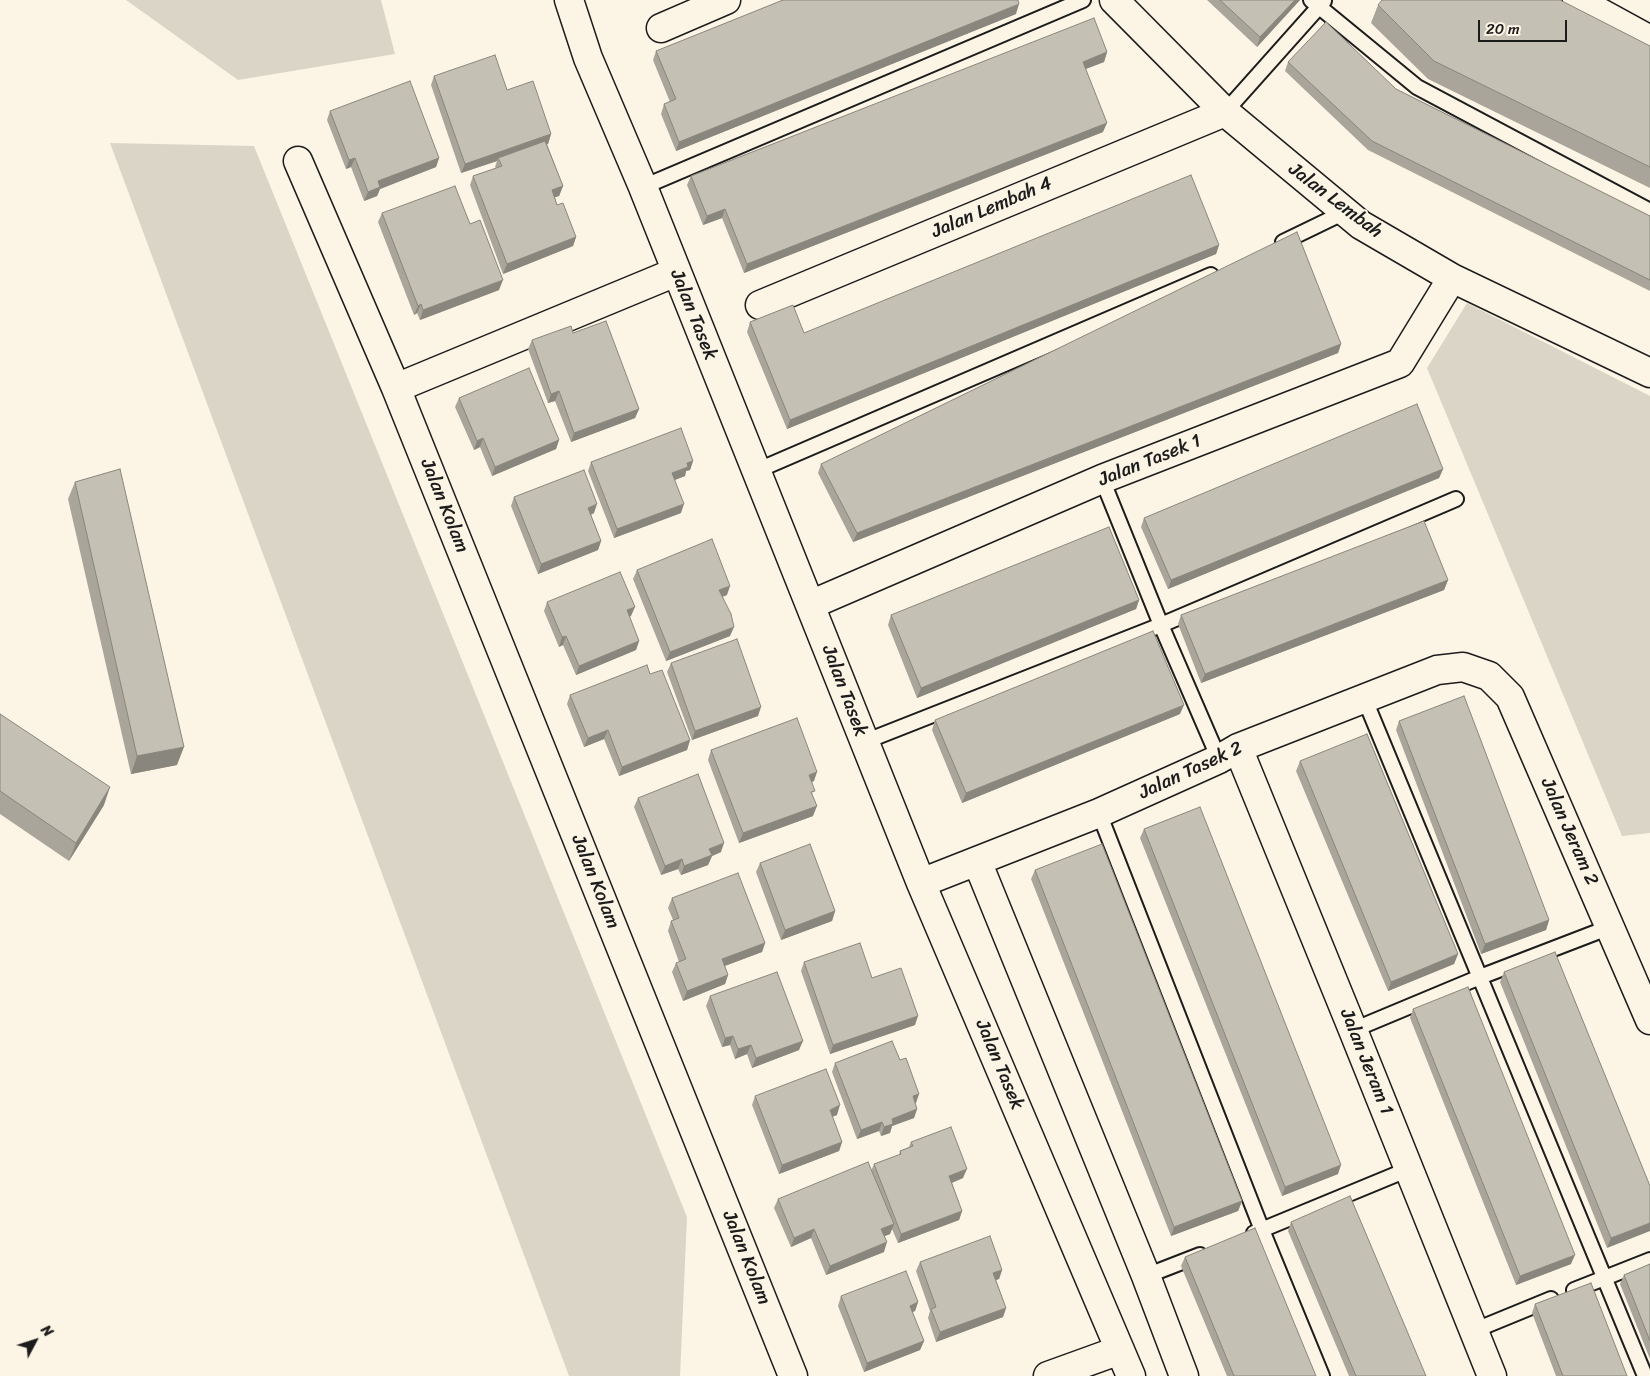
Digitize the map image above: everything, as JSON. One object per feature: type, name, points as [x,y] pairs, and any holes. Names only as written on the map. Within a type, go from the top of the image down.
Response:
[{"type":"street","name":"Jalan Tasek","points":[[569,0],[588,58],[643,187],[921,883],[1131,1376]]},
{"type":"street","points":[[661,28],[726,0]]},
{"type":"street","name":"Jalan Lembah","points":[[1114,0],[1225,112],[1361,225],[1452,278],[1650,373]]},
{"type":"street","points":[[1577,0],[1650,40]]},
{"type":"street","name":"Jalan Lembah 4","points":[[760,305],[1225,112]]},
{"type":"street","name":"Jalan Kolam","points":[[298,161],[396,388],[793,1376]]},
{"type":"street","points":[[396,388],[676,272]]},
{"type":"street","name":"Jalan Tasek 1","points":[[810,605],[1102,479],[1400,363],[1452,278]]},
{"type":"street","name":"Jalan Tasek 2","points":[[921,883],[1100,813],[1228,753],[1437,670],[1463,666]]},
{"type":"street","name":"Jalan Jeram 2","points":[[1463,666],[1489,676],[1510,697],[1650,1020]]},
{"type":"street","name":"Jalan Jeram 1","points":[[1228,753],[1353,1030],[1492,1376]]},
{"type":"street","points":[[977,861],[1146,1276],[1184,1376]]},
{"type":"street","points":[[1048,1376],[1120,1350]]},
{"type":"lane","points":[[643,187],[1083,0]]},
{"type":"lane","points":[[1225,112],[1318,2],[1417,87],[1650,211]]},
{"type":"lane","points":[[1267,250],[1345,212]]},
{"type":"lane","points":[[756,471],[1222,270]]},
{"type":"lane","points":[[1102,479],[1161,625],[1228,753]]},
{"type":"lane","points":[[864,742],[1161,625],[1456,499]]},
{"type":"lane","points":[[1365,700],[1645,1376]]},
{"type":"lane","points":[[1100,813],[1262,1230],[1322,1376]]},
{"type":"lane","points":[[1353,1030],[1480,977],[1610,927]]},
{"type":"lane","points":[[1244,1237],[1409,1170]]},
{"type":"lane","points":[[1146,1276],[1209,1251]]},
{"type":"lane","points":[[1473,1330],[1650,1260]]},
{"type":"shaded area","points":[[126,0],[381,0],[395,54],[238,80]]},
{"type":"shaded area","points":[[110,143],[254,146],[687,1217],[680,1376],[569,1376]]},
{"type":"shaded area","points":[[1467,303],[1650,396],[1650,833],[1622,836],[1427,368]]},
{"type":"building","points":[[783,0],[1018,0],[1019,4],[679,142],[664,104],[676,99],[656,51]]},
{"type":"building","points":[[1220,0],[1295,0],[1260,37]]},
{"type":"building","points":[[1382,0],[1560,0],[1650,46],[1650,167],[1434,61],[1378,5]]},
{"type":"building","points":[[1094,18],[1107,52],[1083,62],[1107,123],[747,264],[725,209],[707,216],[691,176]]},
{"type":"building","points":[[1326,22],[1396,89],[1650,216],[1650,280],[1372,141],[1288,62]]},
{"type":"building","points":[[495,55],[507,90],[533,81],[551,134],[465,164],[434,76]]},
{"type":"building","points":[[410,81],[439,158],[378,181],[380,187],[368,192],[355,158],[349,160],[330,111]]},
{"type":"building","points":[[545,141],[563,186],[552,190],[557,205],[563,203],[576,237],[507,264],[473,176],[502,166],[498,158]]},
{"type":"building","points":[[1191,175],[1219,245],[790,420],[750,322],[793,305],[804,333]]},
{"type":"building","points":[[455,186],[470,224],[480,220],[503,280],[423,310],[421,304],[418,306],[382,213]]},
{"type":"building","points":[[1297,232],[1341,344],[857,533],[821,464]]},
{"type":"building","points":[[606,321],[639,409],[574,433],[559,391],[551,394],[532,340],[571,326],[573,333]]},
{"type":"building","points":[[529,368],[559,440],[495,467],[483,438],[477,441],[459,398]]},
{"type":"building","points":[[1417,404],[1443,469],[1171,580],[1144,518]]},
{"type":"building","points":[[681,428],[693,461],[687,463],[688,467],[672,473],[684,504],[617,529],[591,462]]},
{"type":"building","points":[[120,469],[184,747],[137,756],[75,482]]},
{"type":"building","points":[[584,470],[597,504],[588,508],[601,541],[541,564],[514,497]]},
{"type":"building","points":[[1424,521],[1448,580],[1205,674],[1181,615]]},
{"type":"building","points":[[1109,527],[1139,600],[921,688],[891,615]]},
{"type":"building","points":[[712,539],[730,586],[719,590],[731,614],[734,627],[670,652],[637,570]]},
{"type":"building","points":[[620,572],[635,607],[627,610],[639,641],[579,666],[566,636],[562,637],[547,602]]},
{"type":"building","points":[[1153,631],[1184,705],[966,793],[935,720]]},
{"type":"building","points":[[737,639],[761,707],[695,731],[671,663]]},
{"type":"building","points":[[647,665],[650,674],[662,670],[690,740],[622,767],[608,730],[588,738],[570,695]]},
{"type":"building","points":[[1464,696],[1549,920],[1485,944],[1399,721]]},
{"type":"building","points":[[0,714],[110,787],[76,843],[0,791]]},
{"type":"building","points":[[797,718],[817,772],[809,775],[815,791],[811,792],[817,806],[743,833],[711,750]]},
{"type":"building","points":[[1367,734],[1458,954],[1391,982],[1300,761]]},
{"type":"building","points":[[698,774],[724,843],[709,849],[712,855],[684,866],[682,859],[665,866],[638,798]]},
{"type":"building","points":[[1200,807],[1341,1165],[1285,1187],[1144,829]]},
{"type":"building","points":[[810,844],[835,911],[785,930],[760,863]]},
{"type":"building","points":[[1102,844],[1242,1201],[1174,1227],[1035,870]]},
{"type":"building","points":[[738,873],[765,943],[722,959],[728,975],[687,991],[676,963],[686,959],[671,921],[679,918],[672,898]]},
{"type":"building","points":[[860,943],[872,978],[901,968],[918,1016],[833,1045],[804,962]]},
{"type":"building","points":[[1555,952],[1650,1186],[1650,1223],[1611,1238],[1504,972]]},
{"type":"building","points":[[777,972],[803,1041],[756,1058],[751,1045],[738,1049],[733,1036],[725,1038],[710,996]]},
{"type":"building","points":[[1468,987],[1575,1255],[1520,1276],[1413,1009]]},
{"type":"building","points":[[892,1041],[900,1060],[906,1058],[919,1094],[913,1096],[917,1109],[892,1119],[893,1124],[884,1127],[882,1122],[861,1130],[835,1063]]},
{"type":"building","points":[[826,1069],[840,1105],[830,1110],[842,1142],[782,1165],[755,1096]]},
{"type":"building","points":[[951,1127],[967,1169],[949,1176],[962,1211],[901,1234],[874,1164],[901,1154],[900,1151],[913,1146],[911,1142]]},
{"type":"building","points":[[868,1162],[894,1224],[881,1229],[887,1242],[830,1266],[814,1229],[794,1238],[778,1199]]},
{"type":"building","points":[[1350,1196],[1426,1376],[1356,1376],[1291,1222]]},
{"type":"building","points":[[1255,1228],[1316,1376],[1234,1376],[1185,1257]]},
{"type":"building","points":[[990,1236],[1002,1270],[993,1273],[1006,1308],[940,1332],[931,1309],[936,1307],[920,1262]]},
{"type":"building","points":[[1650,1264],[1650,1341],[1624,1275]]},
{"type":"building","points":[[906,1271],[918,1302],[910,1306],[924,1341],[867,1363],[841,1296]]},
{"type":"building","points":[[1591,1283],[1627,1376],[1563,1376],[1535,1304]]}]
